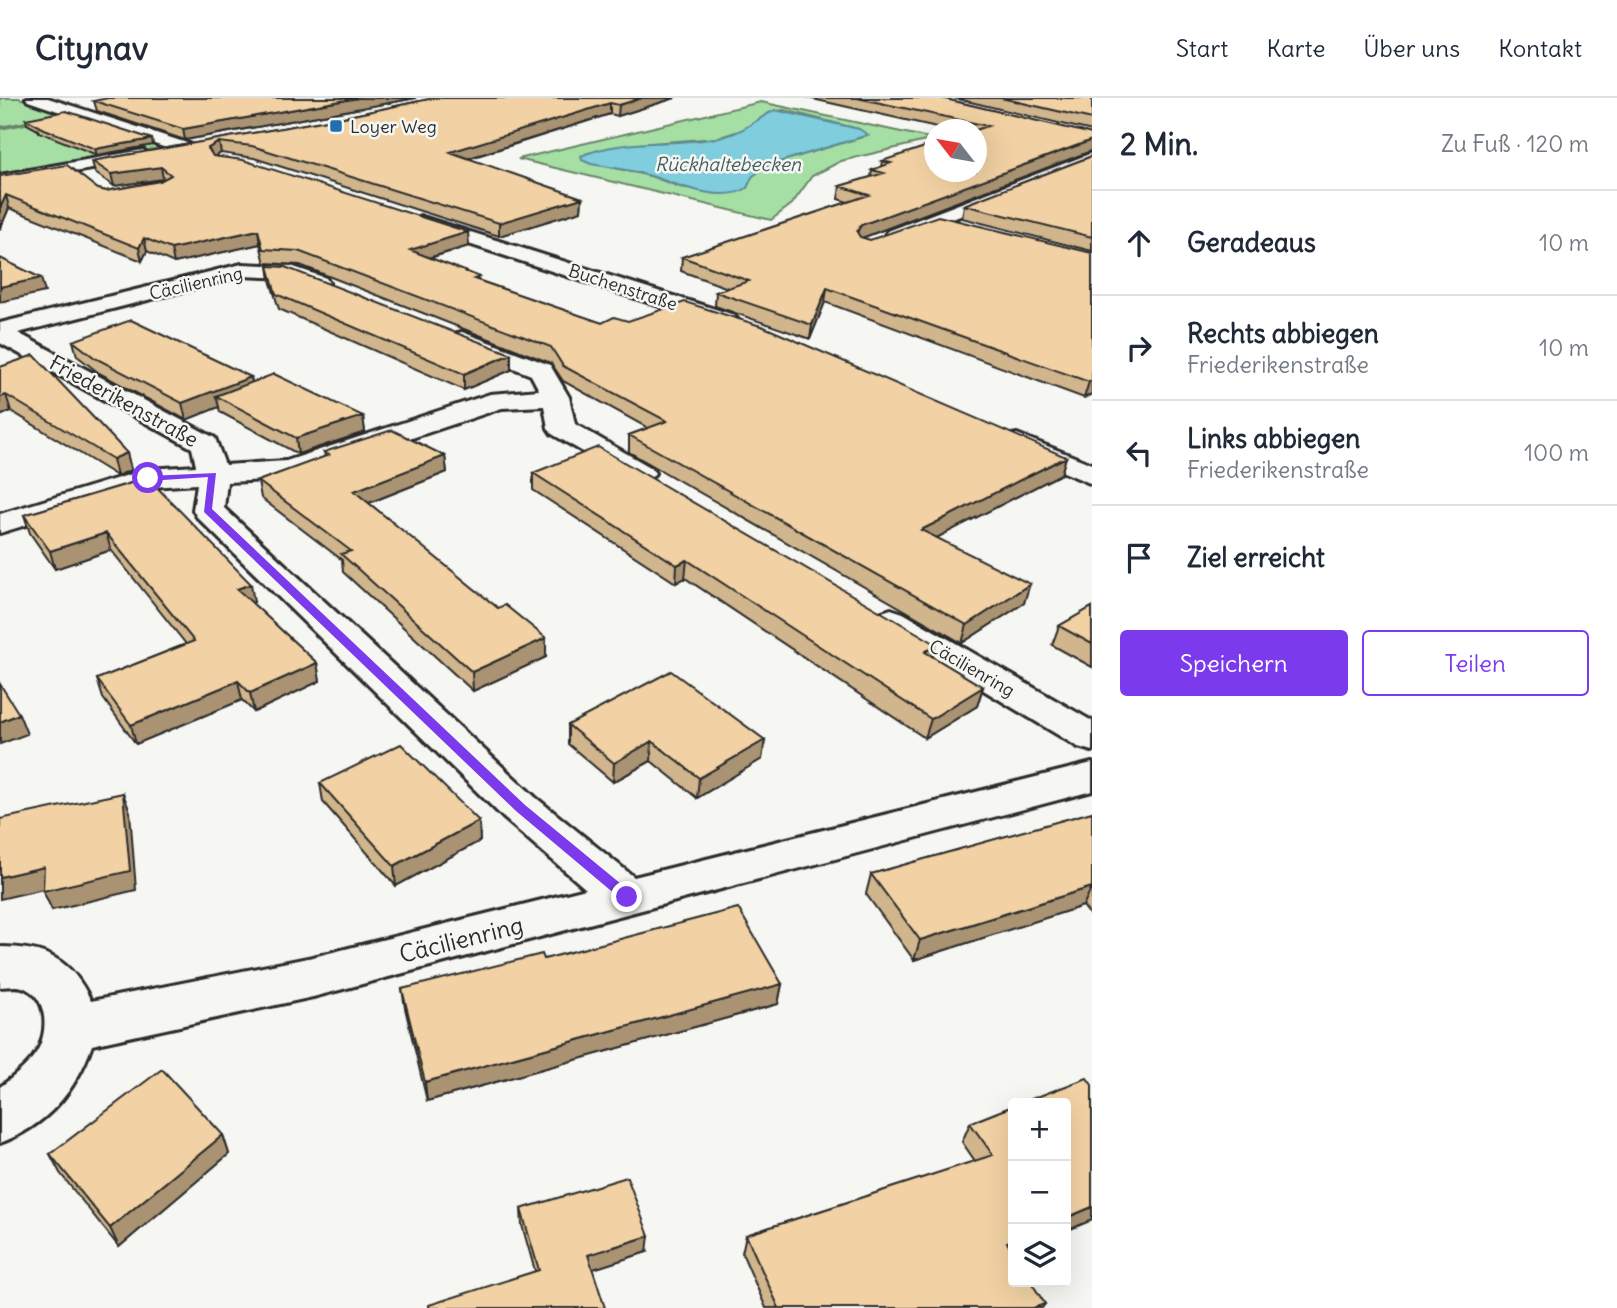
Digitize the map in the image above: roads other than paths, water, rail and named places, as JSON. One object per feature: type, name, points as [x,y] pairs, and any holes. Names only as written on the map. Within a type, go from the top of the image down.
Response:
[{"type":"street","points":[[0,180],[190,147],[33,98]]},
{"type":"street","points":[[878,241],[1092,158]]},
{"type":"street","points":[[73,168],[92,181]]},
{"type":"street","name":"Buchenstraße","points":[[400,215],[746,326]]},
{"type":"street","points":[[936,219],[962,226]]},
{"type":"street","name":"Cäcilienring","points":[[0,331],[242,270],[291,272],[341,292]]},
{"type":"street","name":"Friederikenstraße","points":[[0,331],[205,444],[213,475],[208,510],[520,808],[627,897]]},
{"type":"street","points":[[441,331],[541,370],[556,397],[562,428],[668,490]]},
{"type":"street","points":[[0,524],[148,478],[289,470],[499,400],[556,397]]},
{"type":"street","points":[[992,431],[1092,475]]},
{"type":"street","name":"Cäcilienring","points":[[869,607],[1092,738]]},
{"type":"street","name":"Cäcilienring","points":[[72,1027],[313,976],[1092,778]]},
{"type":"street","points":[[0,967],[34,971],[55,984],[69,1003],[72,1027],[61,1060],[36,1092],[0,1118]]},
{"type":"water","name":"Rückhaltebecken","points":[[775,110],[859,129],[868,135],[766,166],[752,177],[747,188],[725,194],[699,191],[636,172],[591,164],[582,160],[581,156],[615,146],[722,137],[743,129]]},
{"type":"place","name":"Loyer Weg","points":[[336,126]]}]
